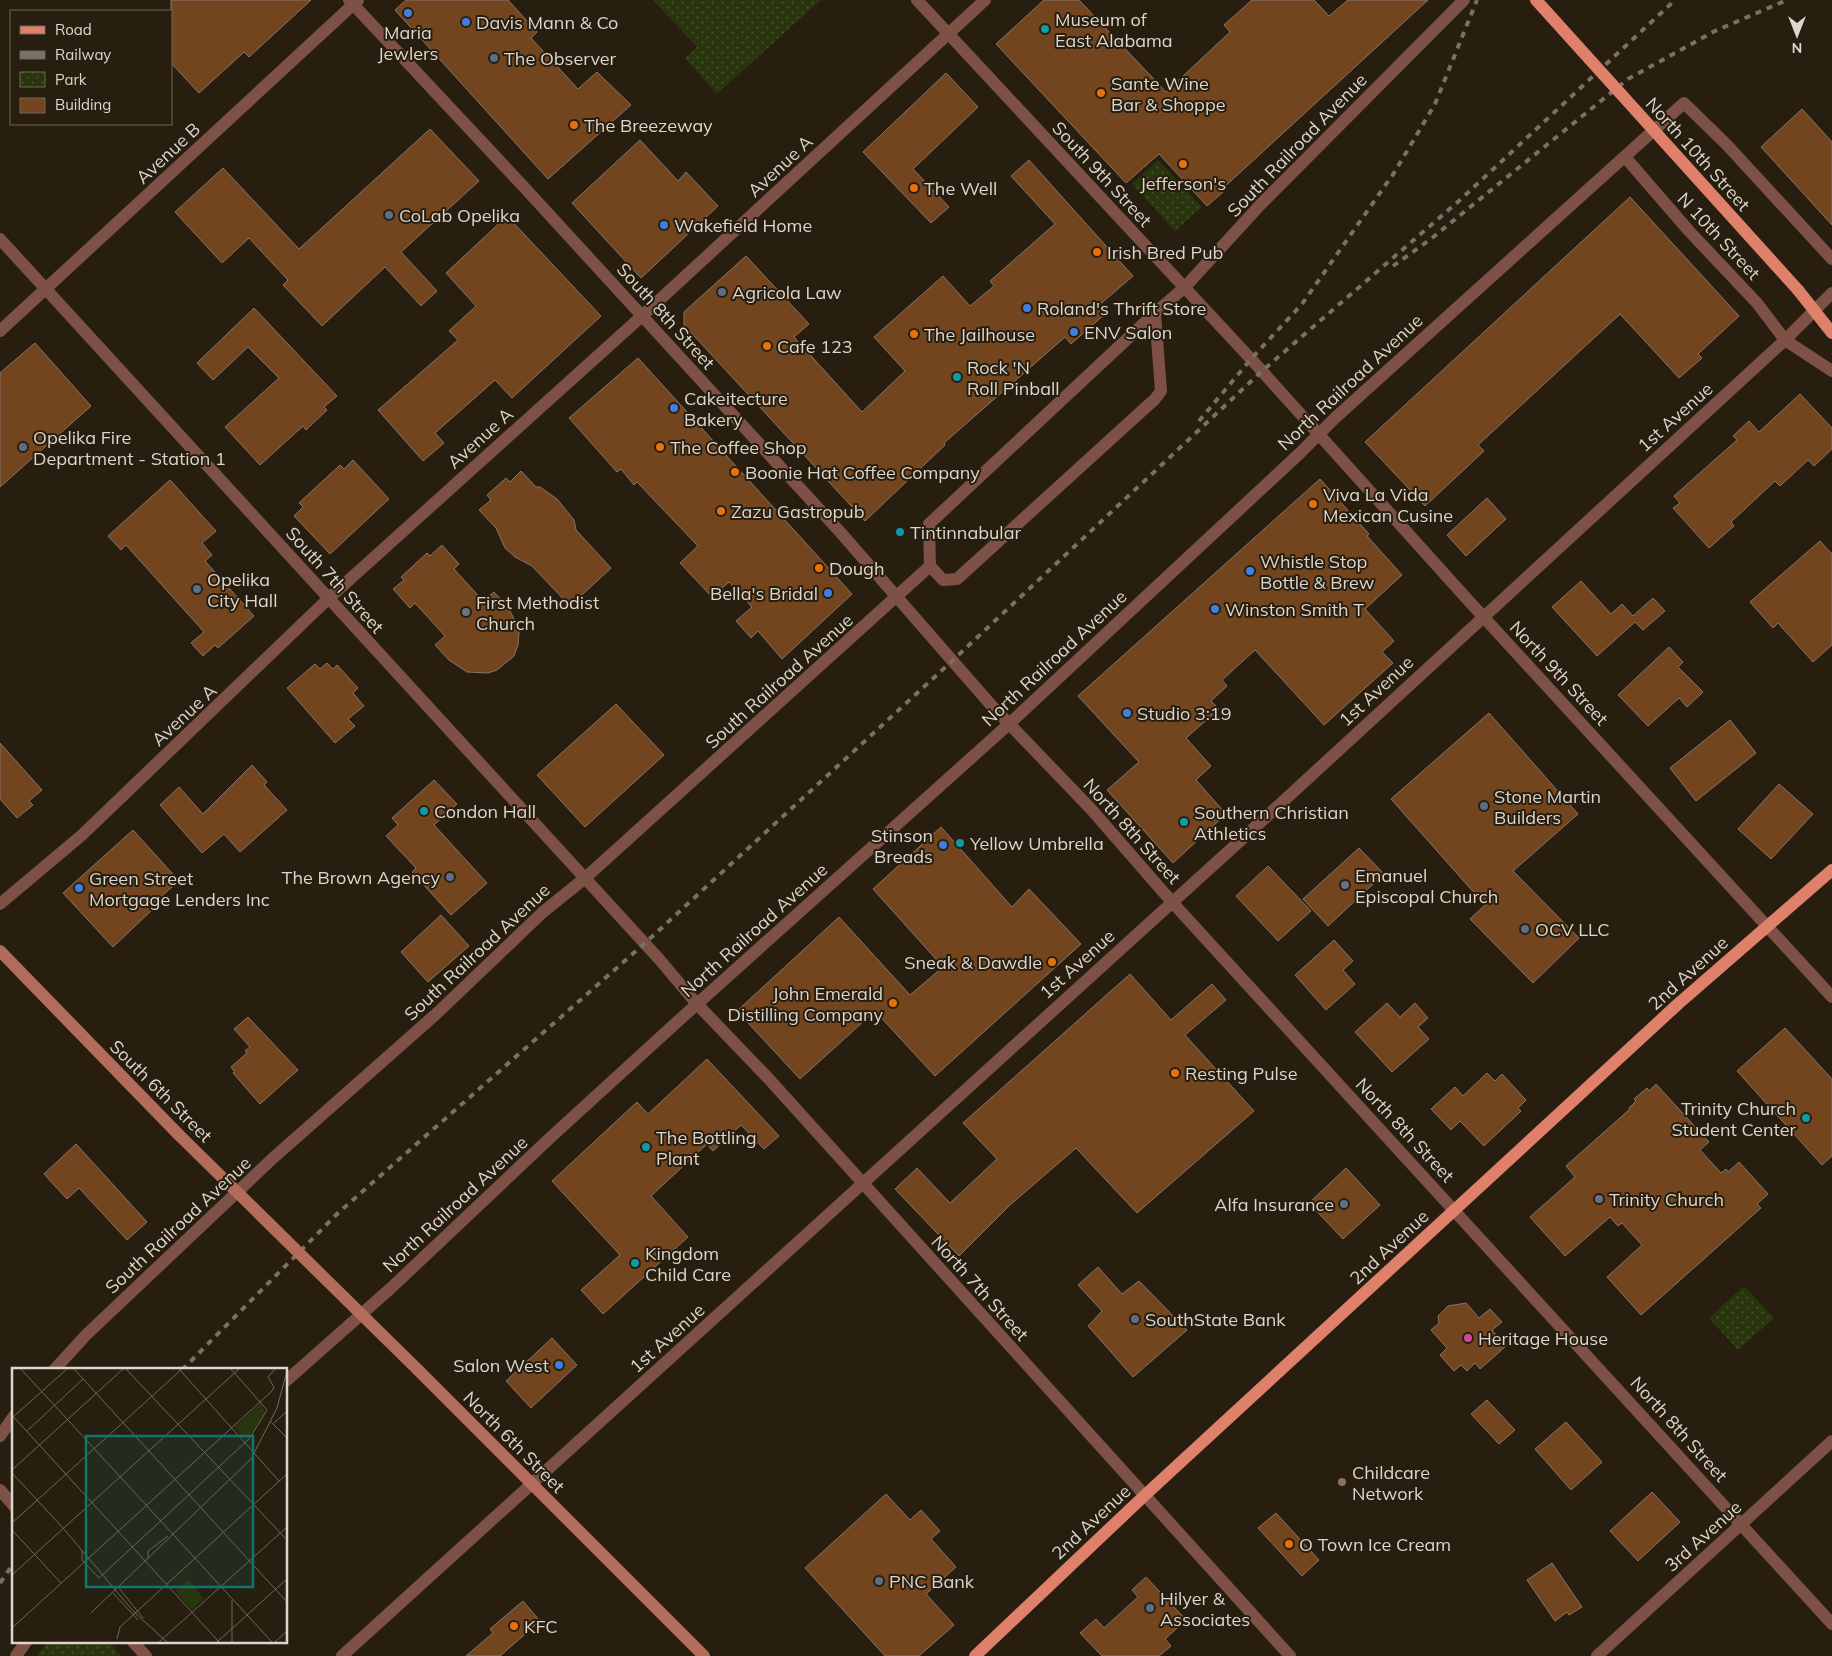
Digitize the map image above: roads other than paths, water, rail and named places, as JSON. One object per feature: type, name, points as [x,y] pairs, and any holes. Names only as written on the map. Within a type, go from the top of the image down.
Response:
[{"type":"main road","name":"North 10th Street","points":[[1536,0],[1798,290],[1832,333]]},
{"type":"main road","name":"2nd Avenue","points":[[975,1656],[1144,1496],[1455,1210],[1768,925],[1832,870]]},
{"type":"street","name":"South 9th Street","points":[[918,0],[1262,371]]},
{"type":"street","name":"Avenue A","points":[[0,904],[82,835],[329,598],[642,316],[985,0]]},
{"type":"street","name":"South Railroad Avenue","points":[[56,1368],[86,1335],[272,1159],[435,1015],[543,912],[584,879],[897,598],[930,566],[929,524],[1185,287],[1261,204],[1464,0]]},
{"type":"street","name":"Avenue B","points":[[0,331],[354,2]]},
{"type":"street","name":"South 8th Street","points":[[354,2],[840,533],[952,661]]},
{"type":"street","name":"North Railroad Avenue","points":[[288,1379],[392,1288],[551,1137],[697,1004],[1009,724],[1318,434],[1684,103],[1727,145],[1832,260]]},
{"type":"street","name":"N 10th Street","points":[[1625,157],[1689,231],[1757,303],[1785,340],[1832,371]]},
{"type":"street","name":"South 7th Street","points":[[0,239],[644,944]]},
{"type":"street","name":"1st Avenue","points":[[342,1656],[1172,902],[1785,340],[1832,293]]},
{"type":"street","points":[[930,566],[944,580],[957,579],[1155,399],[1161,391],[1155,313]]},
{"type":"street","name":"North 9th Street","points":[[1262,371],[1483,616],[1832,996]]},
{"type":"street","name":"North 8th Street","points":[[952,661],[1009,724],[1091,809],[1172,902],[1832,1624]]},
{"type":"street","name":"North 7th Street","points":[[644,944],[697,1004],[768,1078],[1290,1656]]},
{"type":"street","name":"South 6th Street","points":[[0,951],[179,1135],[300,1252]]},
{"type":"street","name":"North 6th Street","points":[[300,1252],[704,1656]]},
{"type":"street","points":[[0,1436],[12,1419]]},
{"type":"street","name":"3rd Avenue","points":[[1597,1656],[1832,1441]]},
{"type":"street","points":[[0,1490],[12,1504]]},
{"type":"street","points":[[16,1656],[25,1644]]},
{"type":"street","points":[[135,1644],[146,1656]]},
{"type":"railway","points":[[1199,421],[1251,359],[1302,304],[1394,173],[1435,104],[1477,0]]},
{"type":"railway","points":[[184,1368],[338,1213],[644,944],[952,661],[1262,371],[1460,200],[1675,0]]},
{"type":"railway","points":[[1393,266],[1432,238],[1628,79],[1715,31],[1787,0]]},
{"type":"railway","points":[[0,1583],[12,1566]]},
{"type":"place","name":"Maria Jewlers","points":[[408,13]]},
{"type":"place","name":"Davis Mann & Co","points":[[466,22]]},
{"type":"place","name":"Museum of East Alabama","points":[[1045,29]]},
{"type":"place","name":"The Observer","points":[[494,58]]},
{"type":"place","name":"Sante Wine Bar & Shoppe","points":[[1101,93]]},
{"type":"place","name":"The Breezeway","points":[[574,125]]},
{"type":"place","name":"Jefferson's","points":[[1183,164]]},
{"type":"place","name":"The Well","points":[[914,188]]},
{"type":"place","name":"CoLab Opelika","points":[[389,215]]},
{"type":"place","name":"Wakefield Home","points":[[664,225]]},
{"type":"place","name":"Irish Bred Pub","points":[[1097,252]]},
{"type":"place","name":"Agricola Law","points":[[722,292]]},
{"type":"place","name":"Roland's Thrift Store","points":[[1027,308]]},
{"type":"place","name":"ENV Salon","points":[[1074,332]]},
{"type":"place","name":"The Jailhouse","points":[[914,334]]},
{"type":"place","name":"Cafe 123","points":[[767,346]]},
{"type":"place","name":"Rock 'N Roll Pinball","points":[[957,377]]},
{"type":"place","name":"Cakeitecture Bakery","points":[[674,408]]},
{"type":"place","name":"Opelika Fire Department - Station 1","points":[[23,447]]},
{"type":"place","name":"The Coffee Shop","points":[[660,447]]},
{"type":"place","name":"Boonie Hat Coffee Company","points":[[735,472]]},
{"type":"place","name":"Viva La Vida Mexican Cusine","points":[[1313,504]]},
{"type":"place","name":"Zazu Gastropub","points":[[721,511]]},
{"type":"place","name":"Tintinnabular","points":[[900,532]]},
{"type":"place","name":"Dough","points":[[819,568]]},
{"type":"place","name":"Whistle Stop Bottle & Brew","points":[[1250,571]]},
{"type":"place","name":"Opelika City Hall","points":[[197,589]]},
{"type":"place","name":"Bella's Bridal","points":[[828,593]]},
{"type":"place","name":"Winston Smith T","points":[[1215,609]]},
{"type":"place","name":"First Methodist Church","points":[[466,612]]},
{"type":"place","name":"Studio 3:19","points":[[1127,713]]},
{"type":"place","name":"Stone Martin Builders","points":[[1484,806]]},
{"type":"place","name":"Condon Hall","points":[[424,811]]},
{"type":"place","name":"Southern Christian Athletics","points":[[1184,822]]},
{"type":"place","name":"Yellow Umbrella","points":[[960,843]]},
{"type":"place","name":"Stinson Breads","points":[[943,845]]},
{"type":"place","name":"The Brown Agency","points":[[450,877]]},
{"type":"place","name":"Emanuel Episcopal Church","points":[[1345,885]]},
{"type":"place","name":"Green Street Mortgage Lenders Inc","points":[[79,888]]},
{"type":"place","name":"OCV LLC","points":[[1525,929]]},
{"type":"place","name":"Sneak & Dawdle","points":[[1052,962]]},
{"type":"place","name":"John Emerald Distilling Company","points":[[893,1003]]},
{"type":"place","name":"Resting Pulse","points":[[1175,1073]]},
{"type":"place","name":"Trinity Church Student Center","points":[[1806,1118]]},
{"type":"place","name":"The Bottling Plant","points":[[646,1147]]},
{"type":"place","name":"Trinity Church","points":[[1599,1199]]},
{"type":"place","name":"Alfa Insurance","points":[[1344,1204]]},
{"type":"place","name":"Kingdom Child Care","points":[[635,1263]]},
{"type":"place","name":"SouthState Bank","points":[[1135,1319]]},
{"type":"place","name":"Heritage House","points":[[1468,1338]]},
{"type":"place","name":"Salon West","points":[[559,1365]]},
{"type":"place","name":"Childcare Network","points":[[1342,1482]]},
{"type":"place","name":"O Town Ice Cream","points":[[1289,1544]]},
{"type":"place","name":"PNC Bank","points":[[879,1581]]},
{"type":"place","name":"Hilyer & Associates","points":[[1150,1608]]},
{"type":"place","name":"KFC","points":[[514,1626]]}]
